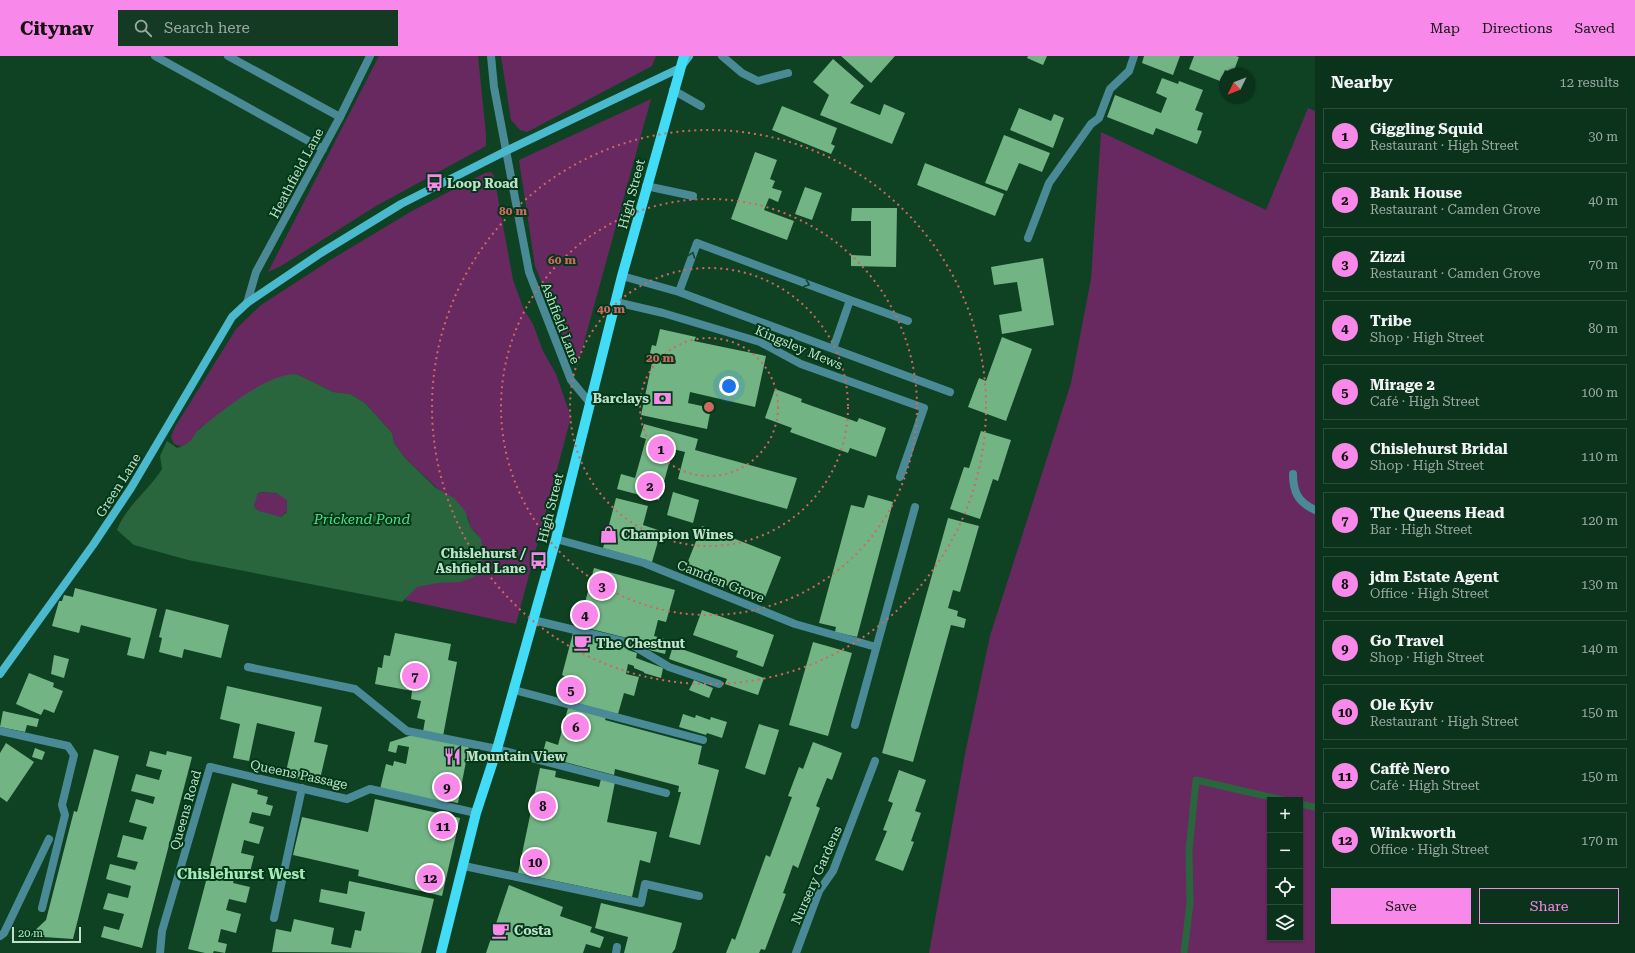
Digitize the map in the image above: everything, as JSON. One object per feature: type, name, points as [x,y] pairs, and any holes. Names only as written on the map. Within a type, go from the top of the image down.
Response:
[{"type":"main road","name":"High Street","points":[[441,953],[464,866],[476,813],[497,749],[556,539],[622,276],[646,186],[684,56]]},
{"type":"main road","points":[[247,303],[321,253],[401,204],[506,151],[680,68],[689,56]]},
{"type":"main road","name":"Green Lane","points":[[0,674],[97,539],[131,488],[232,317],[247,303]]},
{"type":"street","points":[[154,56],[322,149]]},
{"type":"street","points":[[228,56],[340,117]]},
{"type":"street","name":"Heathfield Lane","points":[[247,303],[256,272],[340,117],[370,56]]},
{"type":"street","name":"Ashfield Lane","points":[[491,56],[494,87],[529,272],[571,380],[590,403]]},
{"type":"street","points":[[722,56],[742,73],[758,81],[788,73]]},
{"type":"street","points":[[1028,238],[1049,183],[1092,124],[1099,118],[1110,89],[1129,71],[1134,56]]},
{"type":"street","points":[[674,90],[701,106]]},
{"type":"street","points":[[646,186],[693,196]]},
{"type":"street","points":[[679,292],[697,244],[908,321]]},
{"type":"street","points":[[622,276],[679,292],[950,392]]},
{"type":"street","points":[[832,348],[850,300]]},
{"type":"street","name":"Kingsley Mews","points":[[616,302],[664,313],[760,342],[801,364],[924,408],[900,477]]},
{"type":"street","points":[[1293,474],[1295,492],[1304,504],[1315,510]]},
{"type":"street","points":[[854,725],[915,507]]},
{"type":"street","name":"Camden Grove","points":[[556,539],[644,563],[795,624],[876,648]]},
{"type":"street","points":[[533,620],[629,643],[669,667],[719,684]]},
{"type":"street","points":[[248,667],[355,688],[407,731],[497,749],[666,793]]},
{"type":"street","points":[[514,690],[703,740]]},
{"type":"street","points":[[0,731],[68,746],[74,755],[62,805],[65,816],[42,908]]},
{"type":"street","name":"Nursery Gardens","points":[[796,953],[819,891],[833,871],[875,761]]},
{"type":"street","name":"Queens Passage","points":[[210,767],[347,799],[370,789],[476,813]]},
{"type":"street","name":"Queens Road","points":[[160,953],[162,931],[210,767]]},
{"type":"street","points":[[274,918],[302,788]]},
{"type":"street","points":[[0,936],[4,933],[50,839]]},
{"type":"street","points":[[464,866],[641,903],[645,884],[699,896]]},
{"type":"shaded area","points":[[379,56],[478,56],[486,146],[376,206],[281,266],[268,272]]},
{"type":"shaded area","points":[[501,56],[656,56],[652,66],[527,132],[520,130],[511,120]]},
{"type":"shaded area","points":[[651,99],[578,364],[572,360],[535,266],[519,160]]},
{"type":"shaded area","points":[[1308,108],[1315,111],[1315,953],[929,953],[966,749],[990,636],[1071,383],[1091,279],[1101,132],[1266,210]]},
{"type":"shaded area","points":[[491,172],[494,176],[513,280],[524,310],[533,324],[543,351],[556,374],[571,417],[516,624],[405,600],[412,590],[422,585],[460,582],[478,535],[471,528],[468,517],[405,458],[394,443],[392,433],[365,403],[350,394],[333,392],[295,374],[200,428],[190,443],[181,446],[174,444],[171,437],[175,427],[236,329],[261,305],[332,259],[412,211],[485,173]]},
{"type":"shaded area","points":[[269,492],[279,494],[288,500],[287,511],[281,517],[266,514],[255,508],[254,502],[258,493]]},
{"type":"water","name":"Prickend Pond","points":[[295,374],[333,392],[350,394],[365,403],[392,433],[394,443],[405,458],[436,488],[454,498],[465,511],[471,528],[481,539],[483,555],[481,566],[474,577],[460,582],[438,583],[417,587],[402,602],[188,560],[134,545],[117,530],[126,513],[162,469],[160,456],[167,441],[177,448],[188,443],[198,430],[233,403],[259,386],[284,376]],"holes":[[[258,493],[276,493],[287,500],[287,512],[281,517],[259,511],[255,508],[254,505]]]},
{"type":"building","points":[[841,56],[895,56],[871,83]]},
{"type":"building","points":[[1028,56],[1047,56],[1043,65],[1027,58]]},
{"type":"building","points":[[1144,56],[1180,56],[1173,75],[1142,63]]},
{"type":"building","points":[[1194,56],[1239,57],[1235,68],[1219,68],[1219,81],[1189,69]]},
{"type":"building","points":[[833,59],[864,86],[850,103],[880,115],[884,104],[905,113],[892,144],[820,115],[829,95],[813,82]]},
{"type":"building","points":[[1162,78],[1178,84],[1179,81],[1203,90],[1195,110],[1203,113],[1197,130],[1202,131],[1197,144],[1156,128],[1153,135],[1107,117],[1115,95],[1161,113],[1167,98],[1156,93]]},
{"type":"building","points":[[782,106],[837,128],[831,144],[835,146],[831,154],[772,130]]},
{"type":"building","points":[[1019,108],[1051,121],[1054,114],[1064,118],[1053,148],[1010,130]]},
{"type":"building","points":[[1004,135],[1050,153],[1042,172],[1019,163],[1007,191],[985,183]]},
{"type":"building","points":[[755,152],[777,160],[770,179],[775,181],[772,188],[782,191],[778,202],[769,198],[764,210],[794,221],[787,240],[731,219]]},
{"type":"building","points":[[925,163],[1004,194],[995,216],[917,185]]},
{"type":"building","points":[[805,187],[822,193],[812,220],[795,214]]},
{"type":"building","points":[[852,208],[897,208],[896,267],[851,266],[851,255],[871,256],[871,221],[851,221]]},
{"type":"building","points":[[1043,258],[1054,325],[1002,334],[999,315],[1022,311],[1017,282],[994,285],[991,267]]},
{"type":"building","points":[[660,329],[696,337],[694,341],[766,356],[755,407],[690,392],[688,403],[711,408],[707,429],[641,415],[653,358],[649,357],[652,345],[656,346]]},
{"type":"building","points":[[1002,337],[1032,349],[1006,421],[968,407],[979,378],[986,381]]},
{"type":"building","points":[[775,389],[802,399],[801,402],[857,422],[859,418],[886,428],[876,457],[850,448],[848,453],[790,432],[792,428],[765,418]]},
{"type":"building","points":[[644,424],[698,439],[695,450],[797,478],[787,509],[678,479],[685,452],[673,449],[659,500],[617,489],[621,474],[635,478],[646,439],[640,437]]},
{"type":"building","points":[[981,431],[1011,440],[998,481],[993,479],[980,519],[950,509],[964,467],[969,468]]},
{"type":"building","points":[[673,492],[699,500],[693,523],[667,515]]},
{"type":"building","points":[[868,495],[893,502],[857,637],[835,632],[836,627],[819,623],[851,505],[864,508]]},
{"type":"building","points":[[616,498],[648,506],[643,525],[661,531],[652,562],[603,548]]},
{"type":"building","points":[[948,518],[979,526],[960,592],[953,590],[948,608],[958,611],[957,616],[966,619],[964,628],[951,625],[913,762],[882,753]]},
{"type":"building","points":[[702,526],[781,557],[764,600],[685,569]]},
{"type":"building","points":[[594,568],[675,590],[666,622],[658,620],[654,636],[668,640],[665,654],[645,649],[647,643],[579,626]]},
{"type":"building","points":[[75,588],[157,609],[144,659],[127,655],[131,638],[81,625],[79,633],[52,626],[59,601],[62,601],[64,595],[73,597]]},
{"type":"building","points":[[166,609],[229,625],[221,658],[184,649],[182,658],[159,652],[162,638],[159,637]]},
{"type":"building","points":[[702,610],[774,635],[763,667],[736,657],[738,651],[693,635]]},
{"type":"building","points":[[395,633],[451,644],[448,660],[457,662],[443,736],[423,732],[425,720],[417,718],[421,701],[411,699],[412,691],[375,684],[378,667],[382,668],[384,655],[390,656]]},
{"type":"building","points":[[573,633],[628,648],[628,650],[637,653],[636,658],[663,668],[661,678],[644,673],[628,664],[626,674],[639,677],[634,696],[624,693],[618,714],[561,699],[566,677],[562,675]]},
{"type":"building","points":[[813,642],[852,653],[828,736],[789,725]]},
{"type":"building","points":[[673,646],[764,678],[758,695],[725,684],[727,679],[669,659]]},
{"type":"building","points":[[54,655],[69,659],[64,678],[51,674]]},
{"type":"building","points":[[29,673],[54,683],[53,687],[63,691],[54,713],[44,709],[41,715],[16,704]]},
{"type":"building","points":[[694,680],[713,688],[709,698],[689,690]]},
{"type":"building","points":[[227,686],[322,707],[314,742],[328,745],[320,779],[309,776],[307,781],[285,776],[295,732],[257,723],[249,761],[233,758],[240,724],[220,719]]},
{"type":"building","points":[[568,708],[606,717],[605,720],[702,746],[698,764],[719,770],[700,845],[669,837],[681,792],[678,792],[679,786],[615,769],[614,775],[542,756],[546,741],[558,745]]},
{"type":"building","points":[[3,711],[39,719],[37,727],[27,725],[25,732],[0,727]]},
{"type":"building","points":[[683,714],[695,718],[696,715],[710,720],[711,717],[727,722],[722,738],[679,727]]},
{"type":"building","points":[[759,724],[779,730],[765,775],[745,768]]},
{"type":"building","points":[[412,735],[469,746],[458,803],[446,801],[445,804],[380,789],[386,764],[393,766],[394,761],[406,764],[409,747],[398,745],[396,753],[388,751],[390,742]]},
{"type":"building","points":[[813,742],[842,753],[832,780],[827,778],[816,806],[820,808],[798,868],[793,865],[783,893],[786,894],[765,950],[761,949],[759,953],[726,953],[732,938],[735,940],[766,855],[770,857],[792,797],[788,796],[799,767],[803,769]]},
{"type":"building","points":[[6,743],[34,762],[7,802],[0,797],[0,753]]},
{"type":"building","points":[[35,748],[45,752],[42,760],[32,757]]},
{"type":"building","points":[[94,749],[119,756],[73,939],[29,936],[46,920],[74,811],[77,812]]},
{"type":"building","points":[[150,751],[166,755],[167,751],[192,757],[142,948],[101,937],[104,926],[119,930],[124,914],[103,909],[108,893],[128,898],[131,886],[106,879],[110,864],[135,870],[138,862],[117,857],[123,835],[143,840],[147,827],[129,822],[136,799],[153,804],[155,797],[131,791],[136,774],[159,780],[162,770],[146,766]]},
{"type":"building","points":[[540,768],[556,771],[555,777],[599,787],[601,779],[615,782],[607,822],[657,832],[650,863],[640,860],[632,897],[518,873]]},
{"type":"building","points":[[899,770],[926,780],[915,811],[921,813],[911,841],[914,842],[903,871],[875,860],[887,831],[883,830],[893,803],[888,801]]},
{"type":"building","points":[[232,783],[258,790],[257,794],[268,797],[266,804],[273,806],[270,816],[252,812],[249,823],[264,827],[259,844],[244,840],[241,853],[254,856],[250,872],[237,869],[233,883],[250,887],[246,903],[229,899],[226,910],[241,914],[236,933],[221,929],[218,942],[227,944],[225,953],[214,951],[213,953],[205,953],[188,949]]},
{"type":"building","points":[[375,799],[460,818],[442,896],[358,876],[359,870],[293,855],[302,817],[368,832]]},
{"type":"building","points":[[349,881],[434,899],[421,953],[272,952],[276,929],[291,932],[294,919],[334,928],[331,944],[351,948],[355,930],[361,931],[365,912],[319,902],[321,889],[347,894]]},
{"type":"building","points":[[509,885],[563,907],[560,916],[592,927],[590,932],[604,937],[600,948],[586,944],[583,953],[486,953]]},
{"type":"building","points":[[601,903],[682,923],[675,949],[672,953],[624,953],[628,937],[595,928]]},
{"type":"waterway","points":[[1184,953],[1190,903],[1189,851],[1196,780],[1270,797]]},
{"type":"waterway","points":[[1303,805],[1315,807]]},
{"type":"place","name":"Loop Road","points":[[434,183]]},
{"type":"place","name":"Barclays","points":[[662,398]]},
{"type":"place","name":"Giggling Squid","points":[[661,449]]},
{"type":"place","name":"Bank House","points":[[650,486]]},
{"type":"place","name":"Champion Wines","points":[[608,534]]},
{"type":"place","name":"Chislehurst / Ashfield Lane","points":[[539,560]]},
{"type":"place","name":"Zizzi","points":[[602,586]]},
{"type":"place","name":"Tribe","points":[[585,615]]},
{"type":"place","name":"The Chestnut","points":[[583,643]]},
{"type":"place","name":"The Queens Head","points":[[415,676]]},
{"type":"place","name":"Mirage 2","points":[[571,690]]},
{"type":"place","name":"Chislehurst Bridal","points":[[576,727]]},
{"type":"place","name":"Mountain View","points":[[453,756]]},
{"type":"place","name":"Go Travel","points":[[447,787]]},
{"type":"place","name":"jdm Estate Agent","points":[[543,806]]},
{"type":"place","name":"Caffè Nero","points":[[443,826]]},
{"type":"place","name":"Ole Kyiv","points":[[535,862]]},
{"type":"place","name":"Winkworth","points":[[430,878]]},
{"type":"place","name":"Costa","points":[[501,930]]},
{"type":"district","name":"Chislehurst West","points":[[241,874]]}]
